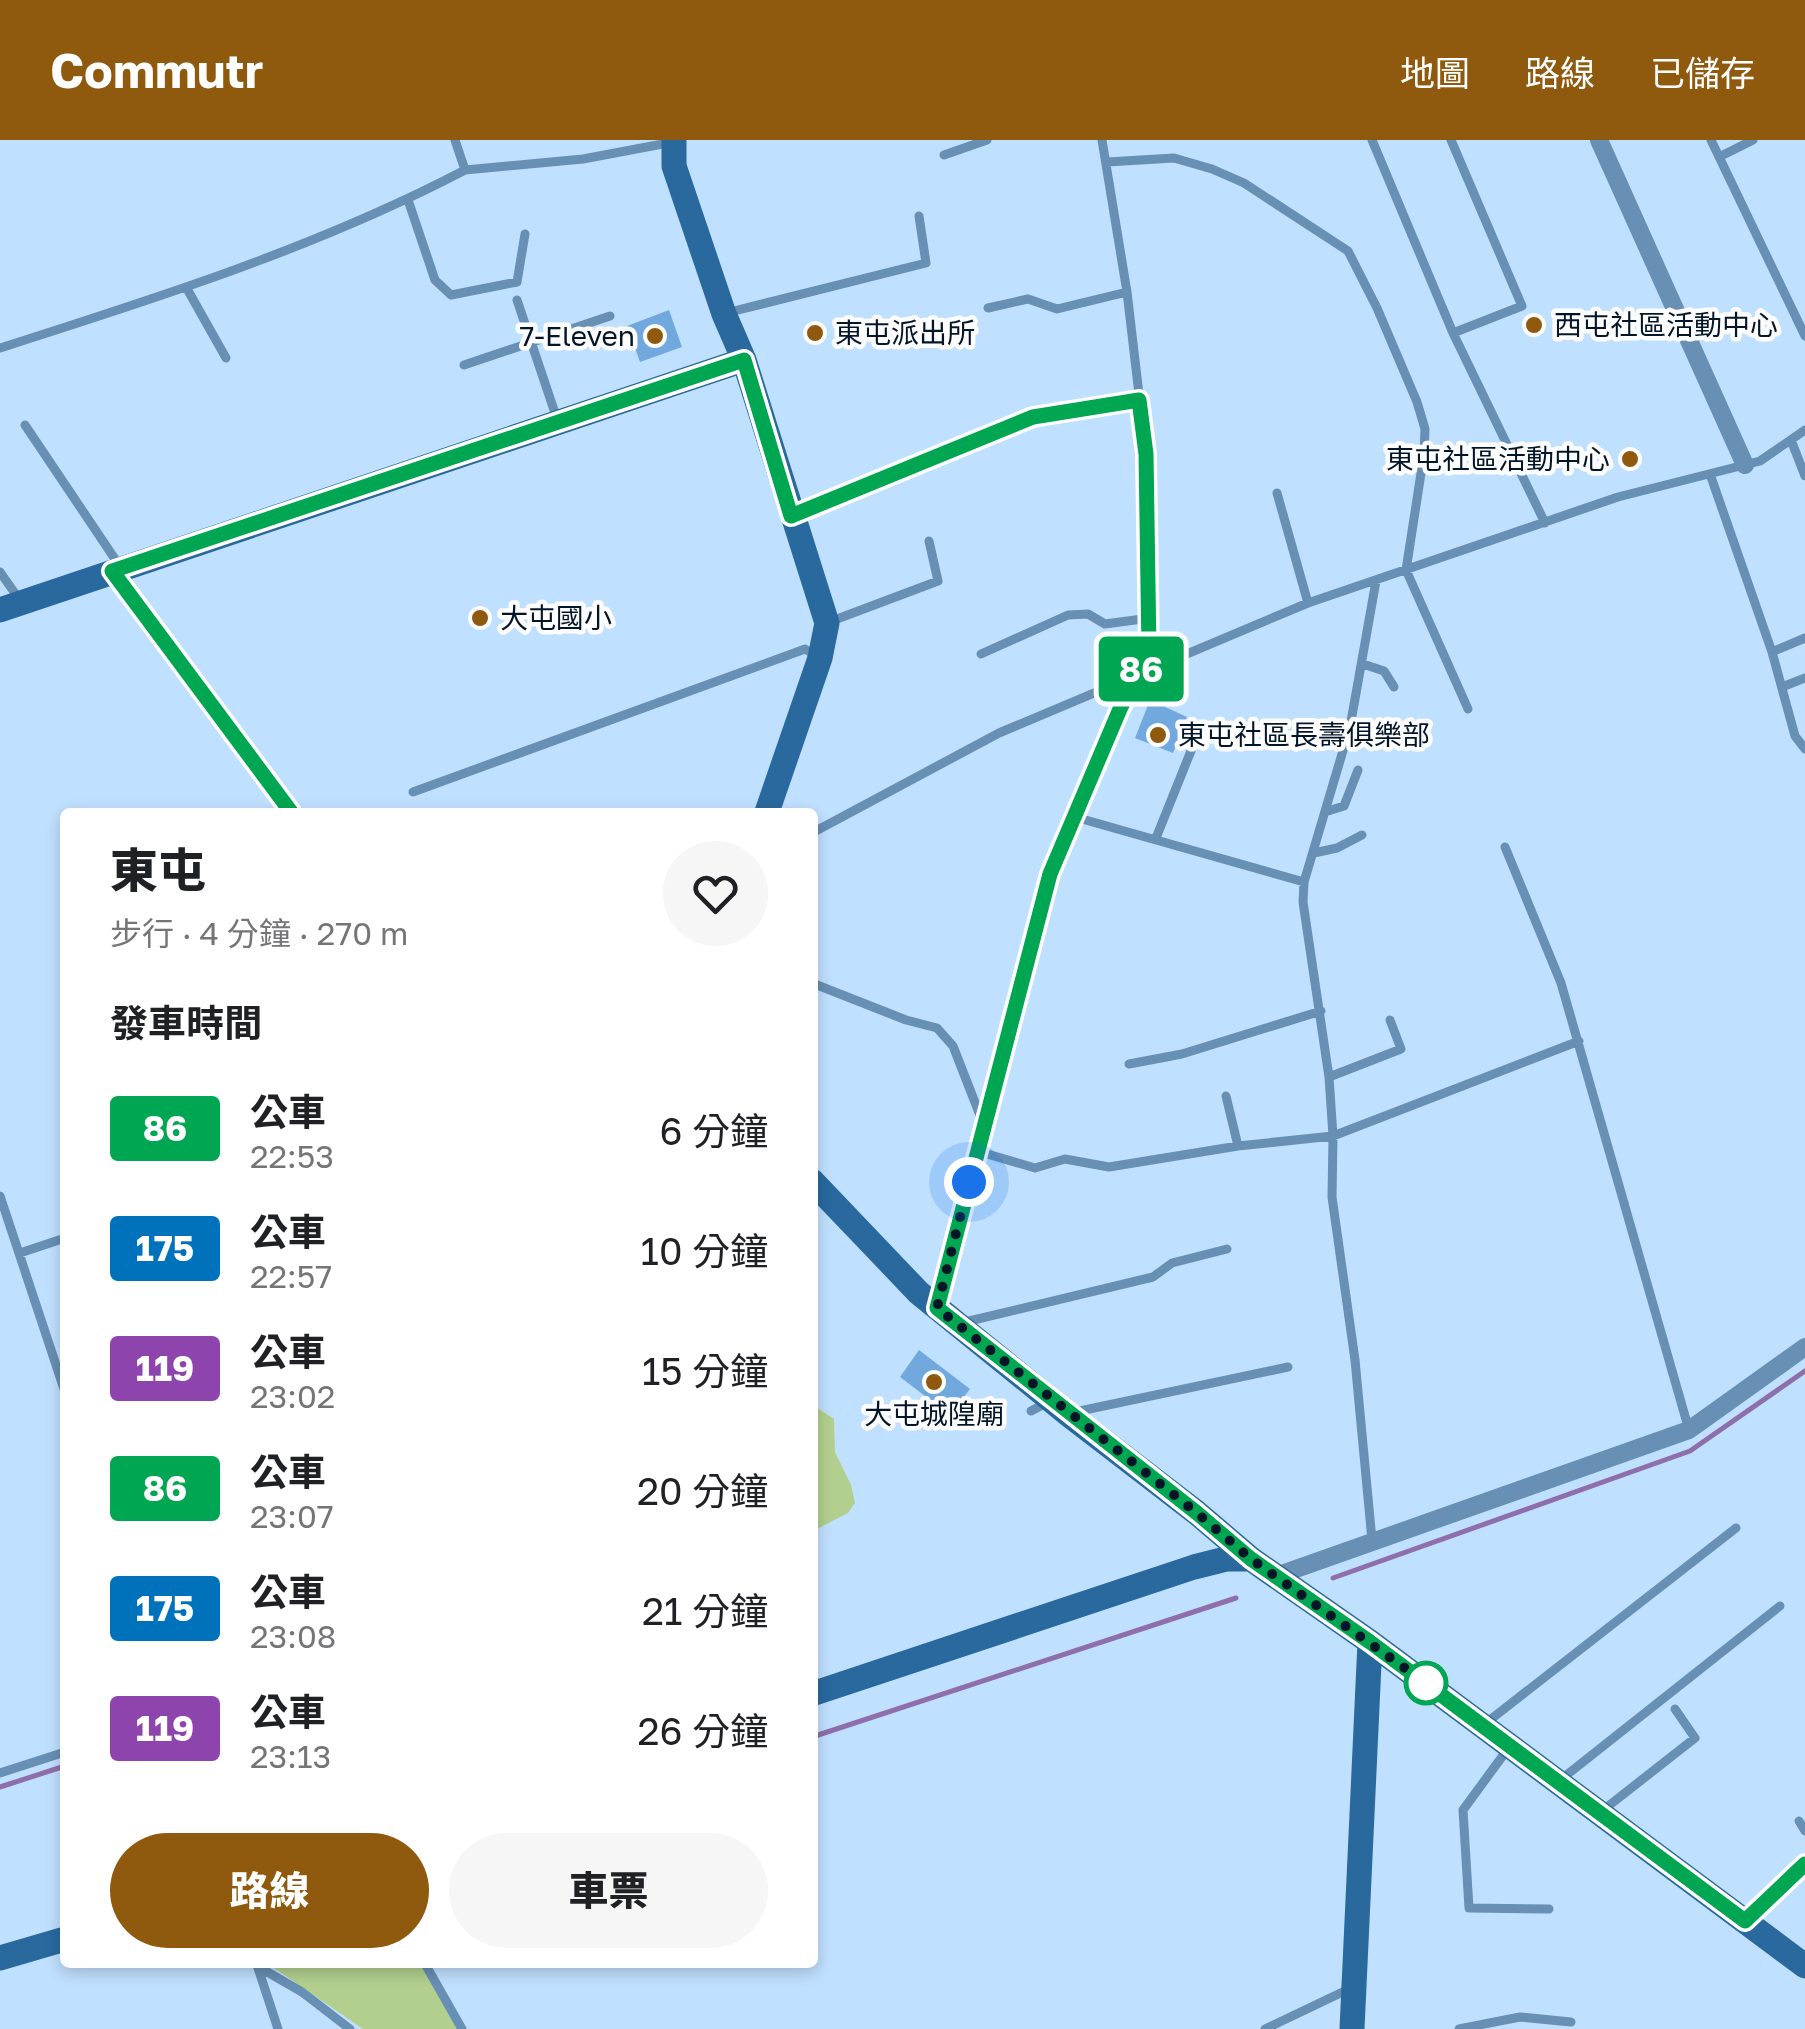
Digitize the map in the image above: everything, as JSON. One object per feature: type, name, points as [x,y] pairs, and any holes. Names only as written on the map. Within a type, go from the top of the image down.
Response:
[{"type":"street","points":[[1599,140],[1744,464]]},
{"type":"street","points":[[673,141],[674,166],[724,314],[744,360],[826,623],[820,658],[768,808]]},
{"type":"street","points":[[11,606],[744,360]]},
{"type":"street","points":[[818,1187],[919,1292],[1051,1408],[1805,1966]]},
{"type":"street","points":[[1276,1576],[1689,1430],[1805,1347]]},
{"type":"street","points":[[818,1692],[1194,1567],[1226,1558],[1251,1559]]},
{"type":"street","points":[[1352,2029],[1370,1642]]},
{"type":"street","points":[[0,1958],[60,1940]]},
{"type":"lane","points":[[455,140],[465,170]]},
{"type":"lane","points":[[944,155],[987,140]]},
{"type":"lane","points":[[1102,140],[1127,292],[1146,454],[1149,651],[1050,874],[977,1151],[947,1316],[1153,1277],[1172,1263],[1227,1249]]},
{"type":"lane","points":[[1372,140],[1452,333],[1544,523]]},
{"type":"lane","points":[[1452,140],[1522,306],[1452,333]]},
{"type":"lane","points":[[1711,140],[1805,336]]},
{"type":"lane","points":[[1719,156],[1754,140]]},
{"type":"lane","points":[[0,348],[186,288],[408,200],[465,170],[583,160],[673,141]]},
{"type":"lane","points":[[1107,162],[1174,158],[1212,169],[1244,184],[1348,250],[1417,402],[1424,430],[1424,454],[1406,570],[1468,709]]},
{"type":"lane","points":[[408,200],[435,280],[452,295],[517,282],[526,234]]},
{"type":"lane","points":[[724,314],[926,263],[919,216]]},
{"type":"lane","points":[[186,288],[226,358]]},
{"type":"lane","points":[[988,308],[1028,300],[1058,308],[1127,292]]},
{"type":"lane","points":[[517,300],[558,422]]},
{"type":"lane","points":[[464,365],[610,316]]},
{"type":"lane","points":[[791,516],[1033,417],[1139,400]]},
{"type":"lane","points":[[25,425],[117,570],[288,808]]},
{"type":"lane","points":[[818,830],[999,733],[1308,603],[1618,497],[1760,461],[1805,430]]},
{"type":"lane","points":[[1791,440],[1805,476]]},
{"type":"lane","points":[[1710,474],[1772,652],[1795,736],[1805,749]]},
{"type":"lane","points":[[1277,494],[1308,603]]},
{"type":"lane","points":[[826,623],[938,580],[930,541]]},
{"type":"lane","points":[[0,572],[11,606]]},
{"type":"lane","points":[[1372,1540],[1355,1360],[1332,1197],[1329,1077],[1303,902],[1304,882],[1328,811],[1363,664],[1376,580]]},
{"type":"lane","points":[[980,654],[1068,616],[1088,614],[1104,624],[1150,618]]},
{"type":"lane","points":[[1772,652],[1805,638]]},
{"type":"lane","points":[[412,792],[804,650],[820,658]]},
{"type":"lane","points":[[1363,664],[1384,671],[1394,687]]},
{"type":"lane","points":[[1782,688],[1805,678]]},
{"type":"lane","points":[[1156,838],[1197,736]]},
{"type":"lane","points":[[1328,811],[1344,806],[1358,770]]},
{"type":"lane","points":[[1075,818],[1304,882]]},
{"type":"lane","points":[[1314,853],[1362,836]]},
{"type":"lane","points":[[1505,847],[1561,984],[1579,1041],[1689,1430]]},
{"type":"lane","points":[[818,985],[937,1028],[954,1046],[984,1126]]},
{"type":"lane","points":[[1130,1064],[1182,1054],[1321,1011]]},
{"type":"lane","points":[[1329,1077],[1401,1049],[1390,1020]]},
{"type":"lane","points":[[977,1151],[1034,1168],[1065,1159],[1108,1168],[1238,1146],[1333,1136],[1579,1041]]},
{"type":"lane","points":[[1226,1096],[1238,1146]]},
{"type":"lane","points":[[0,1196],[60,1377]]},
{"type":"lane","points":[[20,1253],[60,1240]]},
{"type":"lane","points":[[1051,1408],[1288,1367]]},
{"type":"lane","points":[[1484,1725],[1736,1528]]},
{"type":"lane","points":[[1558,1782],[1780,1606]]},
{"type":"lane","points":[[1600,1812],[1694,1738],[1674,1708]]},
{"type":"lane","points":[[1511,1745],[1463,1810],[1470,1908],[1549,1909]]},
{"type":"lane","points":[[0,1773],[60,1754]]},
{"type":"lane","points":[[1745,1921],[1805,1864]]},
{"type":"lane","points":[[257,1968],[278,2029]]},
{"type":"lane","points":[[263,1968],[350,2029]]},
{"type":"lane","points":[[427,1968],[462,2029]]},
{"type":"lane","points":[[1265,2029],[1354,1987]]},
{"type":"lane","points":[[1459,2029],[1520,2017],[1571,2022]]},
{"type":"green space","points":[[818,1408],[834,1419],[835,1452],[855,1503],[848,1513],[818,1528]]},
{"type":"green space","points":[[274,1968],[423,1968],[460,2029],[363,2029]]},
{"type":"building","name":"7-Eleven","points":[[669,310],[682,347],[640,362],[627,326]]},
{"type":"building","points":[[1150,700],[1187,717],[1173,753],[1135,738]]},
{"type":"building","name":"大屯城隍廟","points":[[919,1350],[970,1389],[950,1415],[900,1377]]},
{"type":"waterway","points":[[1333,1578],[1690,1451],[1805,1371]]},
{"type":"waterway","points":[[818,1735],[1236,1598]]},
{"type":"waterway","points":[[0,1787],[60,1768]]},
{"type":"bus line","name":"86","points":[[288,808],[112,571],[744,360],[791,516],[1033,417],[1139,400],[1146,454],[1149,651],[1050,874],[937,1308],[1251,1559],[1511,1745],[1745,1921],[1805,1864]]},
{"type":"place","name":"西屯社區活動中心","points":[[1534,325]]},
{"type":"place","name":"東屯派出所","points":[[815,333]]},
{"type":"place","name":"7-Eleven","points":[[655,336]]},
{"type":"place","name":"東屯社區活動中心","points":[[1630,459]]},
{"type":"place","name":"大屯國小","points":[[480,618]]},
{"type":"place","name":"東屯社區長壽俱樂部","points":[[1158,735]]},
{"type":"place","name":"大屯城隍廟","points":[[934,1382]]},
{"type":"route","points":[[969,1182],[937,1308],[1251,1559],[1430,1686],[1426,1683]]}]
